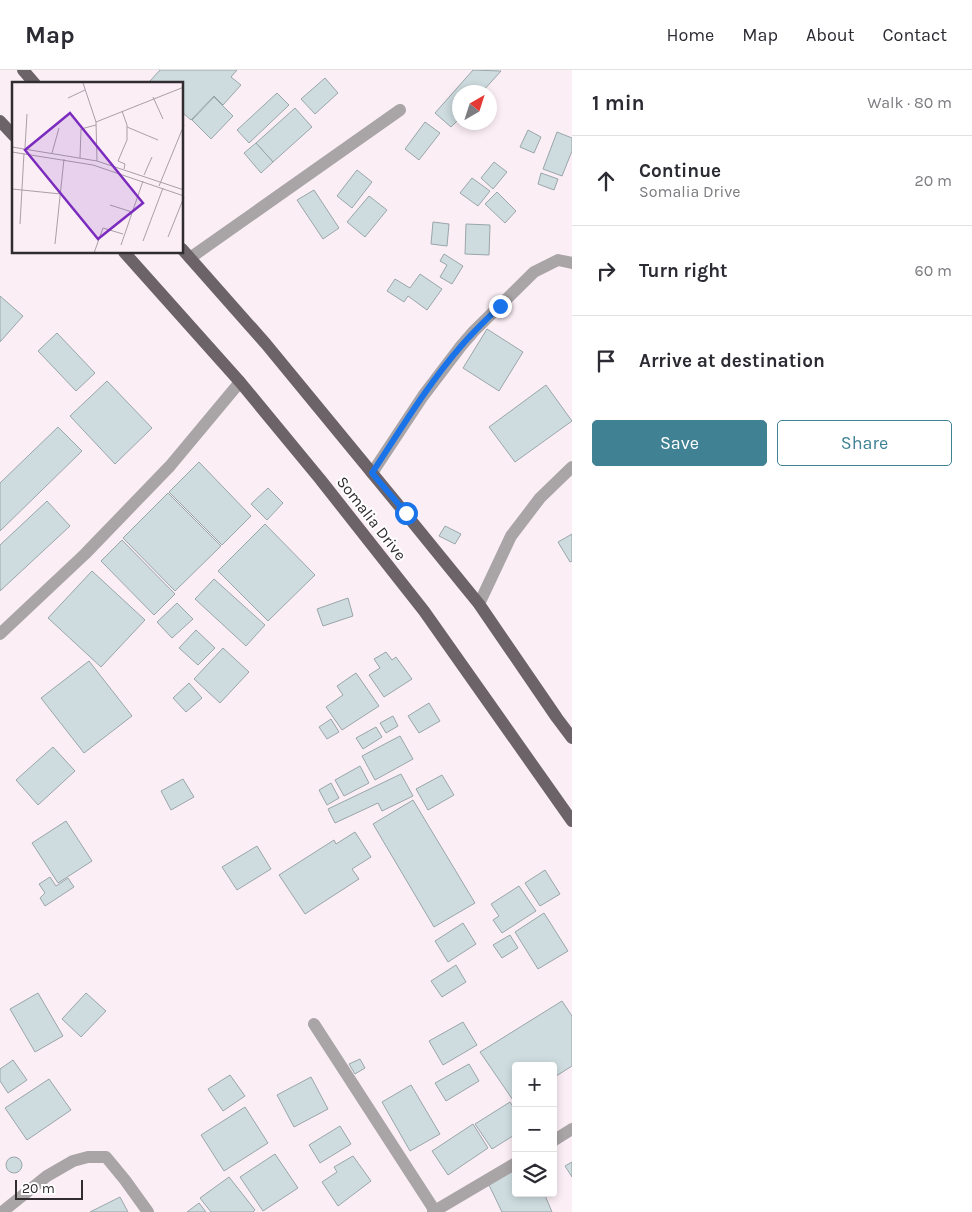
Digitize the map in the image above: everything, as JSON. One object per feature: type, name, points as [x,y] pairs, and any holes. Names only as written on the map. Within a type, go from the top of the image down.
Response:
[{"type":"main road","points":[[23,70],[33,82]]},
{"type":"main road","points":[[0,121],[12,134]]},
{"type":"main road","name":"Somalia Drive","points":[[126,254],[240,382],[320,479],[424,611],[572,821]]},
{"type":"main road","name":"Somalia Drive","points":[[186,254],[266,344],[478,604],[572,738]]},
{"type":"street","points":[[186,254],[400,110]]},
{"type":"street","points":[[372,473],[423,396],[474,331],[534,272],[558,260],[572,263]]},
{"type":"street","points":[[0,632],[43,595],[164,472],[240,382]]},
{"type":"street","points":[[478,604],[511,536],[540,498],[572,467]]},
{"type":"street","points":[[314,1024],[434,1212],[512,1165]]},
{"type":"street","points":[[557,1139],[572,1130]]},
{"type":"street","points":[[2,1212],[48,1176],[73,1161],[88,1157],[106,1157],[148,1212]]},
{"type":"building","points":[[160,70],[237,70],[231,77],[241,85],[223,105],[214,96],[191,120],[184,114],[184,82],[150,81]]},
{"type":"building","points":[[473,70],[501,71],[488,85],[460,85]]},
{"type":"building","points":[[325,78],[338,93],[315,114],[301,99]]},
{"type":"building","points":[[277,93],[289,105],[249,143],[237,130]]},
{"type":"building","points":[[452,94],[452,126],[435,113]]},
{"type":"building","points":[[214,97],[233,116],[211,139],[192,120]]},
{"type":"building","points":[[295,108],[312,127],[273,162],[256,143]]},
{"type":"building","points":[[425,122],[440,133],[419,160],[405,149]]},
{"type":"building","points":[[528,130],[541,137],[534,153],[520,147]]},
{"type":"building","points":[[557,132],[572,138],[572,151],[562,176],[543,169]]},
{"type":"building","points":[[256,143],[273,162],[261,173],[244,153]]},
{"type":"building","points":[[494,162],[507,172],[493,189],[481,178]]},
{"type":"building","points":[[357,170],[372,182],[352,208],[337,196]]},
{"type":"building","points":[[541,173],[558,179],[554,190],[538,184]]},
{"type":"building","points":[[472,178],[490,191],[478,206],[460,193]]},
{"type":"building","points":[[314,190],[339,228],[323,239],[297,200]]},
{"type":"building","points":[[497,192],[516,211],[505,223],[485,204]]},
{"type":"building","points":[[369,196],[387,210],[365,237],[347,222]]},
{"type":"building","points":[[433,222],[449,224],[447,246],[431,244]]},
{"type":"building","points":[[466,224],[490,225],[489,255],[465,254]]},
{"type":"building","points":[[444,254],[463,266],[452,284],[440,277],[447,265],[440,261]]},
{"type":"building","points":[[420,274],[442,289],[427,310],[408,296],[404,302],[387,291],[395,279],[410,288]]},
{"type":"building","points":[[0,296],[23,316],[0,342]]},
{"type":"building","points":[[487,329],[523,352],[499,391],[463,368]]},
{"type":"building","points":[[57,333],[95,373],[76,391],[38,351]]},
{"type":"building","points":[[107,381],[152,428],[115,464],[70,416]]},
{"type":"building","points":[[546,385],[572,421],[515,462],[489,427]]},
{"type":"building","points":[[58,427],[82,451],[0,531],[0,483]]},
{"type":"building","points":[[199,462],[251,516],[222,545],[169,492]]},
{"type":"building","points":[[268,488],[283,503],[267,520],[251,504]]},
{"type":"building","points":[[168,493],[221,546],[175,591],[123,538]]},
{"type":"building","points":[[47,501],[70,526],[0,591],[0,545]]},
{"type":"building","points":[[265,524],[315,575],[268,621],[218,571]]},
{"type":"building","points":[[445,526],[461,534],[455,544],[439,536]]},
{"type":"building","points":[[572,534],[572,561],[570,562],[558,542]]},
{"type":"building","points":[[122,540],[175,594],[154,615],[101,561]]},
{"type":"building","points":[[92,571],[145,620],[101,667],[48,618]]},
{"type":"building","points":[[214,579],[265,625],[246,646],[195,599]]},
{"type":"building","points":[[348,598],[353,616],[323,626],[317,609]]},
{"type":"building","points":[[177,603],[193,619],[172,638],[157,622]]},
{"type":"building","points":[[196,630],[215,648],[198,665],[179,648]]},
{"type":"building","points":[[223,648],[249,672],[220,703],[194,679]]},
{"type":"building","points":[[386,652],[392,660],[396,657],[412,679],[384,697],[369,675],[380,668],[374,659]]},
{"type":"building","points":[[89,661],[132,716],[84,753],[41,698]]},
{"type":"building","points":[[356,673],[379,706],[342,730],[326,707],[343,695],[337,686]]},
{"type":"building","points":[[189,683],[202,698],[186,712],[173,698]]},
{"type":"building","points":[[429,703],[440,721],[419,733],[408,716]]},
{"type":"building","points":[[393,716],[398,726],[386,733],[380,723]]},
{"type":"building","points":[[331,719],[339,732],[327,739],[319,727]]},
{"type":"building","points":[[376,727],[382,737],[363,749],[356,738]]},
{"type":"building","points":[[400,736],[413,759],[375,780],[362,756]]},
{"type":"building","points":[[53,747],[75,771],[38,805],[16,780]]},
{"type":"building","points":[[360,766],[369,783],[344,796],[335,780]]},
{"type":"building","points":[[401,774],[413,796],[382,811],[378,803],[335,823],[328,809]]},
{"type":"building","points":[[442,775],[454,795],[428,810],[416,789]]},
{"type":"building","points":[[183,779],[194,797],[171,810],[161,791]]},
{"type":"building","points":[[331,783],[339,798],[327,805],[319,790]]},
{"type":"building","points":[[413,800],[475,903],[434,927],[373,824]]},
{"type":"building","points":[[66,821],[92,861],[58,883],[32,843]]},
{"type":"building","points":[[355,832],[371,857],[352,869],[359,879],[305,914],[279,875],[334,840],[336,844]]},
{"type":"building","points":[[257,846],[271,869],[237,890],[222,867]]},
{"type":"building","points":[[545,870],[560,894],[540,906],[525,883]]},
{"type":"building","points":[[50,877],[56,886],[68,878],[74,887],[45,906],[40,898],[45,893],[39,884]]},
{"type":"building","points":[[519,886],[536,911],[502,933],[493,920],[499,916],[491,904]]},
{"type":"building","points":[[544,913],[568,951],[538,969],[515,932]]},
{"type":"building","points":[[463,923],[476,944],[448,962],[435,941]]},
{"type":"building","points":[[510,935],[518,948],[502,958],[493,945]]},
{"type":"building","points":[[456,965],[466,982],[442,997],[431,981]]},
{"type":"building","points":[[38,993],[63,1036],[35,1052],[10,1009]]},
{"type":"building","points":[[86,993],[106,1011],[81,1037],[62,1019]]},
{"type":"building","points":[[562,1001],[572,1016],[572,1066],[557,1075],[557,1062],[512,1062],[512,1099],[480,1052]]},
{"type":"building","points":[[463,1022],[477,1045],[443,1065],[429,1041]]},
{"type":"building","points":[[360,1059],[365,1068],[355,1074],[349,1064]]},
{"type":"building","points":[[13,1060],[27,1080],[8,1093],[0,1081],[0,1069]]},
{"type":"building","points":[[469,1064],[479,1081],[446,1101],[435,1083]]},
{"type":"building","points":[[230,1075],[245,1096],[223,1111],[208,1089]]},
{"type":"building","points":[[311,1077],[328,1109],[294,1127],[277,1095]]},
{"type":"building","points":[[49,1079],[71,1110],[27,1140],[5,1108]]},
{"type":"building","points":[[411,1085],[440,1134],[410,1151],[382,1102]]},
{"type":"building","points":[[510,1102],[512,1105],[512,1136],[492,1149],[475,1124]]},
{"type":"building","points":[[245,1107],[268,1143],[224,1171],[201,1135]]},
{"type":"building","points":[[473,1124],[488,1148],[448,1175],[432,1151]]},
{"type":"building","points":[[340,1126],[351,1144],[320,1163],[309,1145]]},
{"type":"building","points":[[275,1154],[298,1188],[263,1211],[240,1177]]},
{"type":"building","points":[[353,1156],[371,1181],[338,1206],[322,1182],[337,1172],[334,1167]]},
{"type":"building","points":[[14,1157],[20,1159],[22,1165],[20,1171],[14,1173],[8,1171],[6,1165],[8,1159]]},
{"type":"building","points":[[572,1162],[572,1177],[565,1166]]},
{"type":"building","points":[[512,1172],[512,1197],[546,1197],[552,1212],[502,1212],[488,1183]]},
{"type":"building","points":[[229,1177],[255,1210],[253,1212],[211,1212],[200,1198]]},
{"type":"building","points":[[120,1197],[128,1212],[90,1212]]},
{"type":"building","points":[[199,1203],[206,1212],[187,1212]]},
{"type":"route","points":[[406,513],[372,473],[423,396],[461,346],[500,306]]}]
